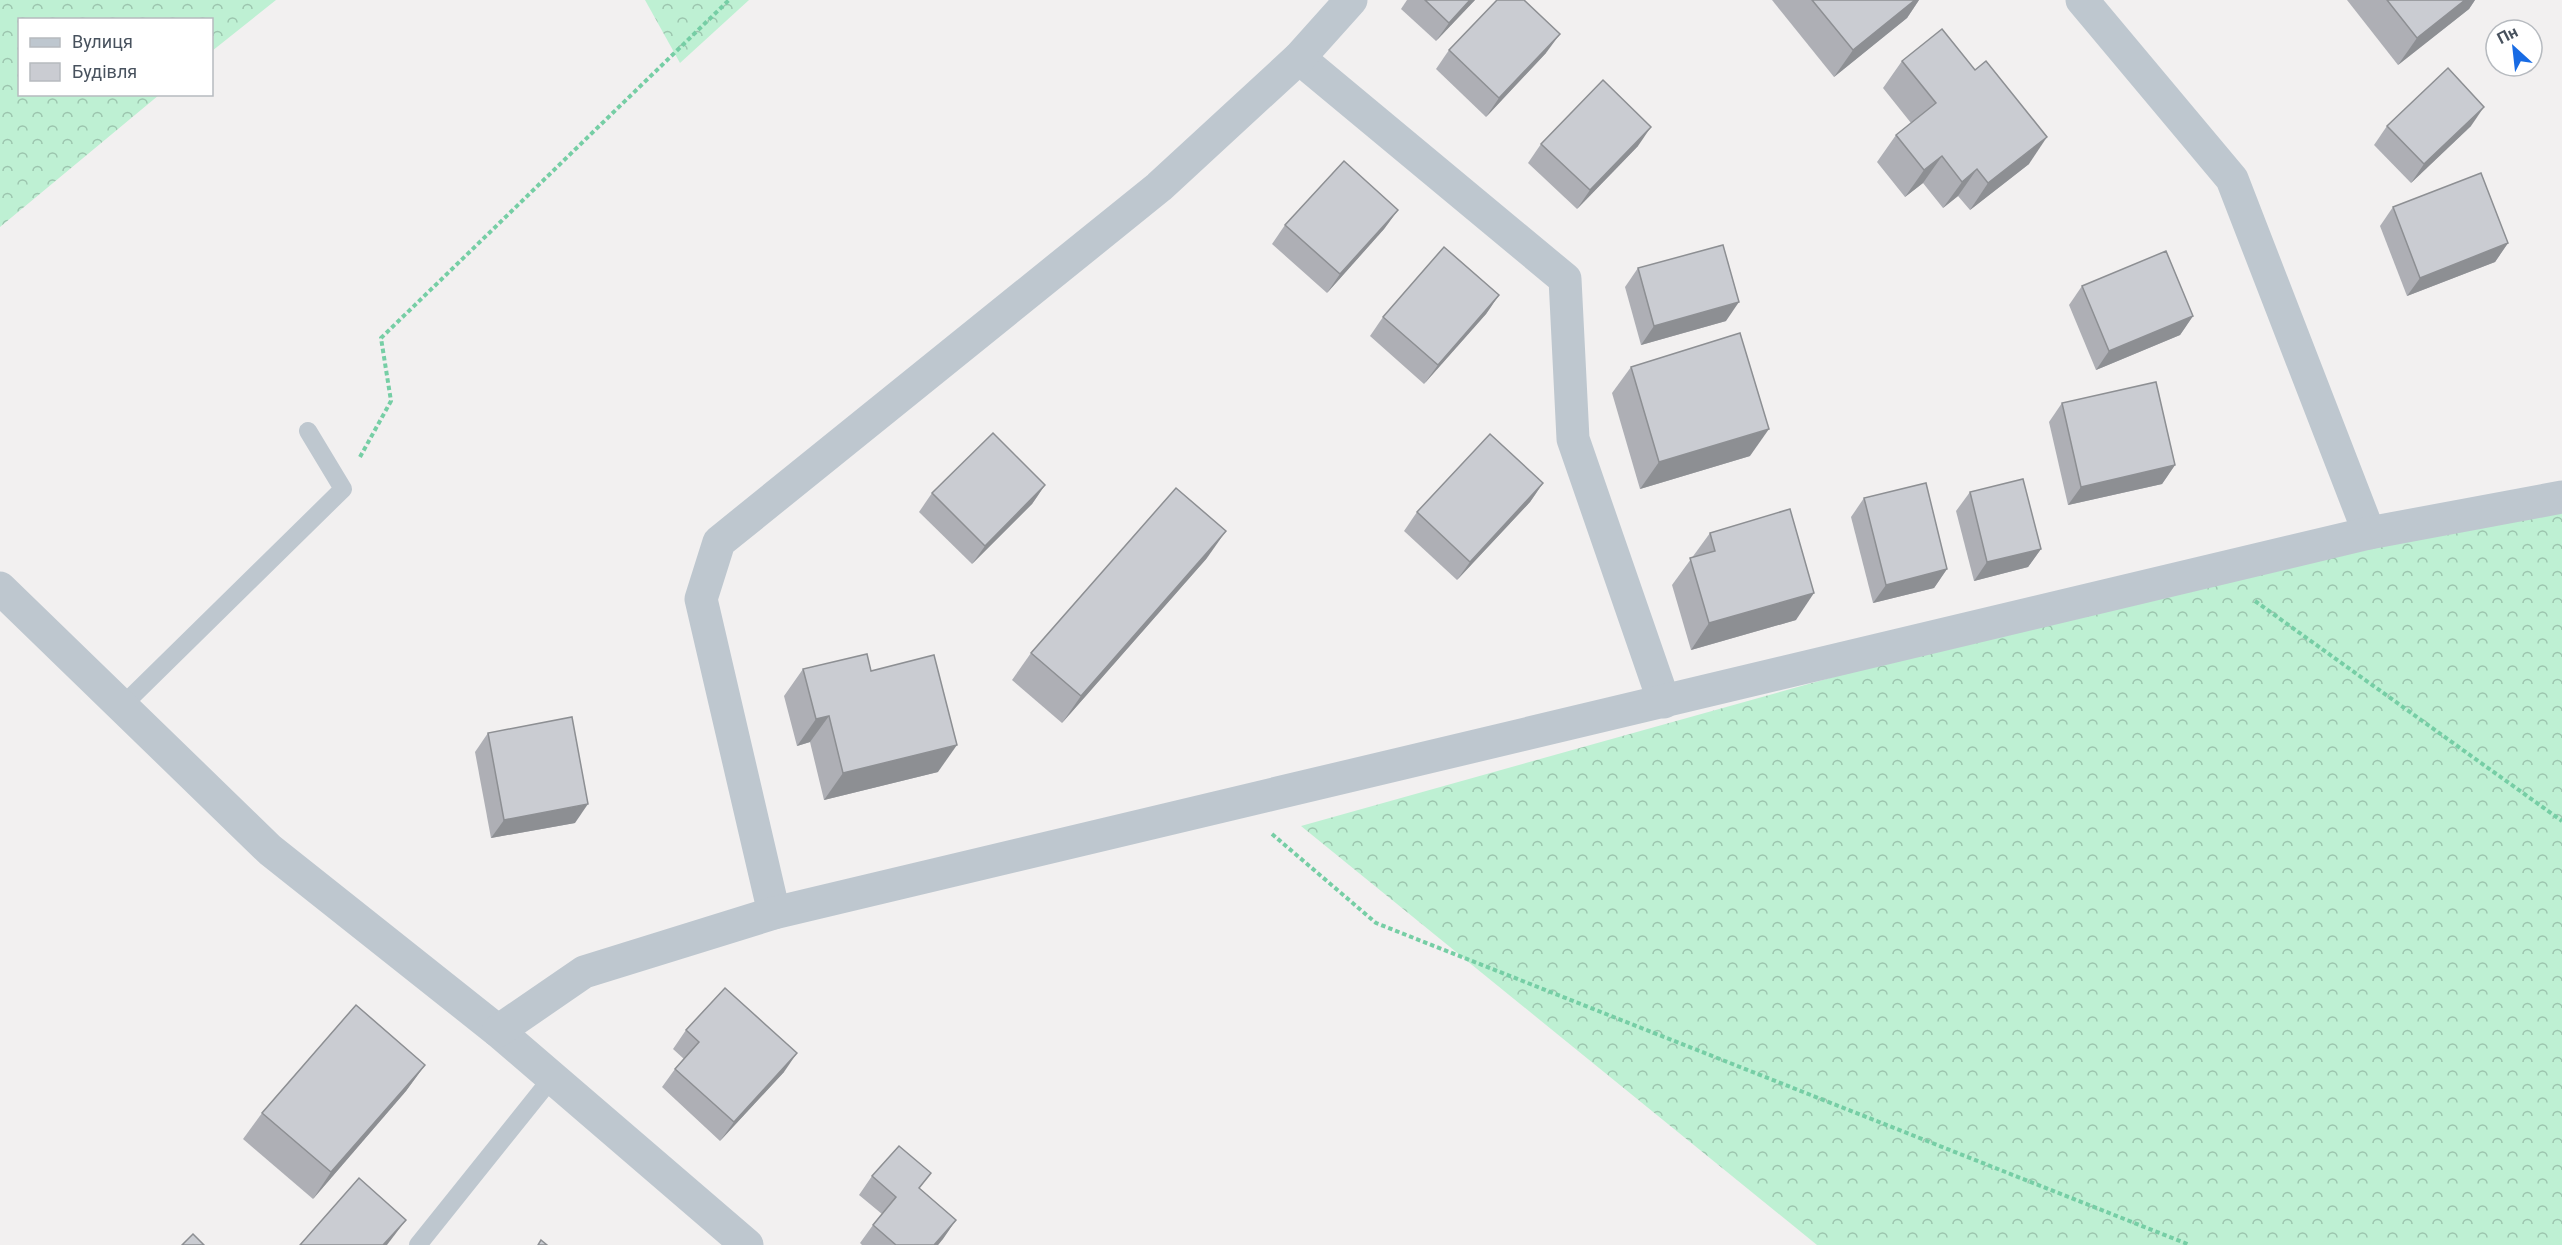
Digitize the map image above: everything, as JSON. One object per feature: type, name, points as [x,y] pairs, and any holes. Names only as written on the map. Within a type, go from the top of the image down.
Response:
[{"type":"street","points":[[774,913],[701,599],[719,542],[1159,187],[1299,58],[1351,0]]},
{"type":"street","points":[[2082,0],[2232,179],[2369,533]]},
{"type":"street","points":[[1299,58],[1565,279],[1573,439],[1664,702]]},
{"type":"street","points":[[498,1031],[584,972],[774,913],[1238,805],[2369,533],[2562,497]]},
{"type":"street","points":[[0,588],[270,850],[498,1031],[747,1245]]},
{"type":"lane","points":[[121,707],[343,489],[308,431]]},
{"type":"lane","points":[[417,1245],[551,1078]]},
{"type":"path","points":[[343,489],[391,401],[381,338],[729,0]]},
{"type":"path","points":[[2212,571],[2562,821]]},
{"type":"path","points":[[1238,805],[1376,923],[2190,1245]]},
{"type":"green space","points":[[0,0],[276,0],[213,50],[213,18],[18,18],[18,96],[158,96],[0,227]]},
{"type":"green space","points":[[645,0],[749,0],[680,63]]},
{"type":"green space","points":[[2562,499],[2562,1245],[1817,1245],[1301,826],[2212,571]]},
{"type":"building","points":[[1425,0],[1470,0],[1449,23]]},
{"type":"building","points":[[1497,0],[1524,0],[1560,34],[1499,98],[1449,50]]},
{"type":"building","points":[[1812,0],[1915,0],[1853,50]]},
{"type":"building","points":[[2387,0],[2465,0],[2417,38]]},
{"type":"building","points":[[1942,29],[1975,70],[1986,61],[2047,137],[1988,183],[1977,169],[1962,182],[1942,156],[1924,170],[1896,135],[1936,103],[1902,61]]},
{"type":"building","points":[[2448,68],[2484,107],[2424,164],[2387,126]]},
{"type":"building","points":[[1603,80],[1651,127],[1590,190],[1541,144]]},
{"type":"building","points":[[1344,161],[1398,210],[1340,274],[1285,225]]},
{"type":"building","points":[[2481,173],[2508,243],[2420,278],[2393,207]]},
{"type":"building","points":[[1723,245],[1739,302],[1654,326],[1638,268]]},
{"type":"building","points":[[1444,247],[1499,295],[1438,365],[1383,317]]},
{"type":"building","points":[[2166,251],[2193,316],[2109,351],[2082,286]]},
{"type":"building","points":[[1740,333],[1769,429],[1659,462],[1631,367]]},
{"type":"building","points":[[2156,382],[2175,465],[2081,487],[2062,403]]},
{"type":"building","points":[[993,433],[1045,485],[985,546],[932,493]]},
{"type":"building","points":[[1490,434],[1543,483],[1470,562],[1417,512]]},
{"type":"building","points":[[2023,479],[2041,549],[1987,562],[1970,492]]},
{"type":"building","points":[[1926,483],[1947,569],[1886,585],[1864,498]]},
{"type":"building","points":[[1176,488],[1226,531],[1081,696],[1031,653]]},
{"type":"building","points":[[1790,509],[1814,593],[1709,623],[1690,558],[1715,551],[1710,533]]},
{"type":"building","points":[[867,654],[871,671],[934,655],[957,745],[843,773],[829,716],[816,719],[803,669]]},
{"type":"building","points":[[572,717],[588,804],[504,820],[488,733]]},
{"type":"building","points":[[725,988],[797,1053],[734,1122],[675,1069],[699,1042],[686,1030]]},
{"type":"building","points":[[356,1005],[425,1065],[331,1172],[262,1113]]},
{"type":"building","points":[[899,1146],[931,1173],[919,1188],[956,1220],[934,1245],[896,1245],[873,1225],[896,1197],[872,1176]]},
{"type":"building","points":[[359,1178],[406,1220],[383,1245],[300,1245]]},
{"type":"building","points":[[193,1234],[204,1245],[182,1245]]}]
